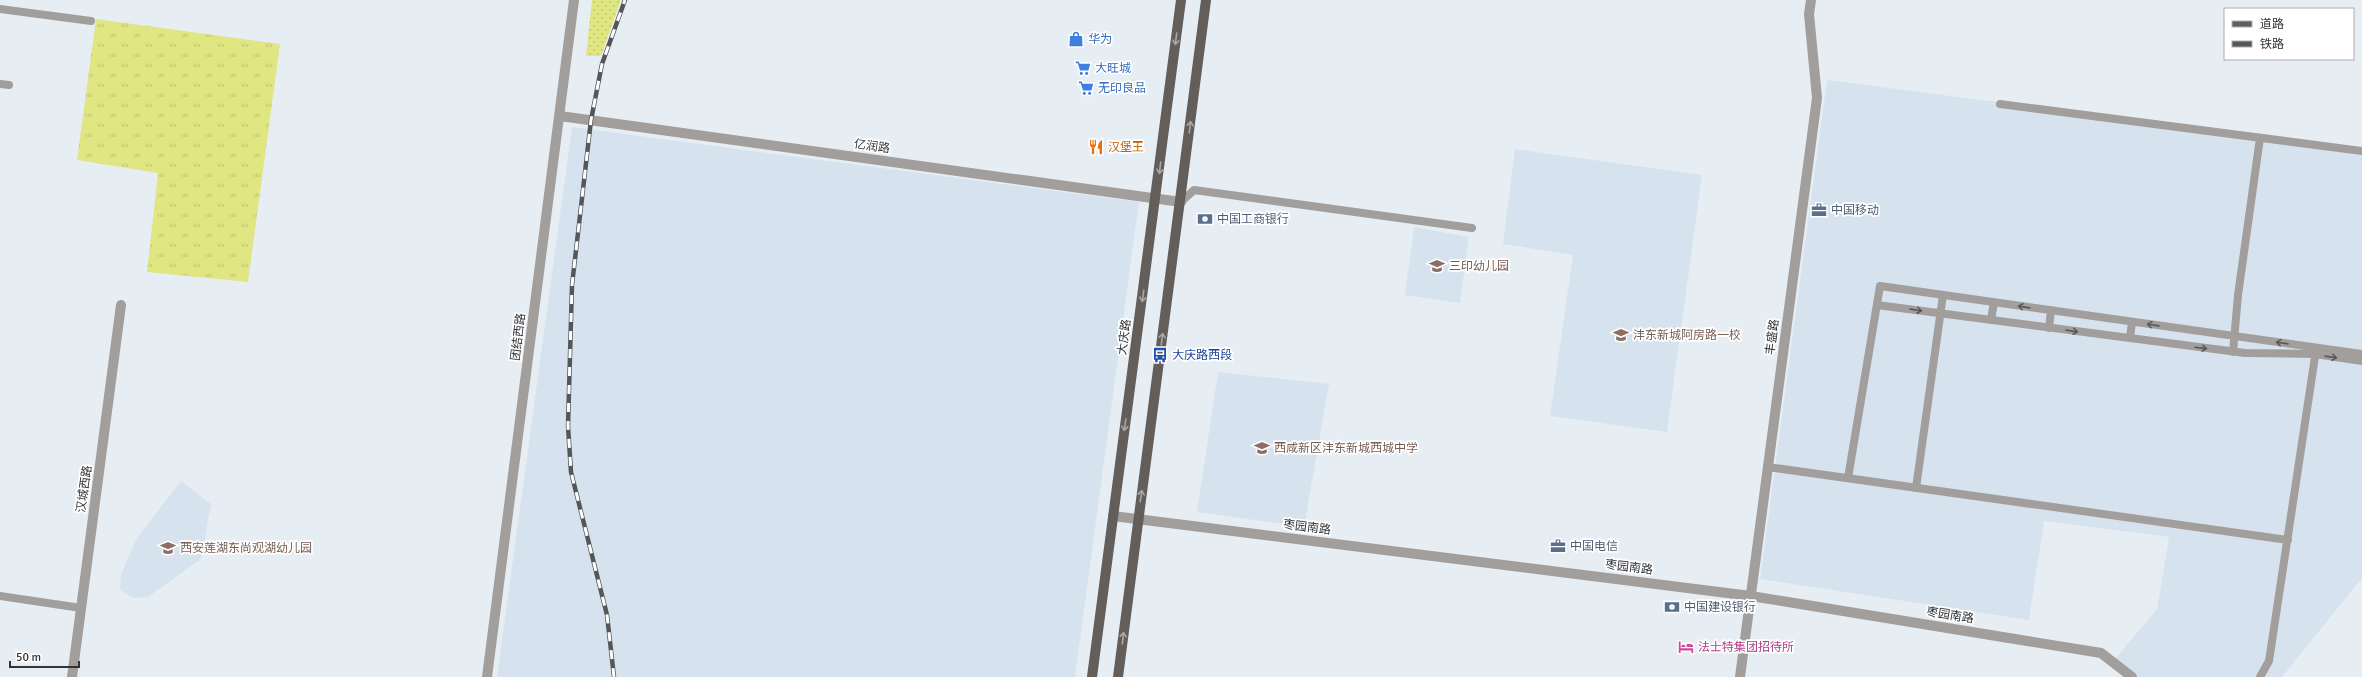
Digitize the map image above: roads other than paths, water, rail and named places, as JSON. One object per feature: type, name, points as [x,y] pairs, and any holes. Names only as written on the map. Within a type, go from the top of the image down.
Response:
[{"type":"main road","name":"大庆路","points":[[1092,677],[1181,0]]},
{"type":"main road","points":[[1118,677],[1181,202],[1206,0]]},
{"type":"street","name":"团结西路","points":[[487,677],[574,0]]},
{"type":"street","name":"丰盛路","points":[[1740,677],[1817,98],[1809,14],[1811,0]]},
{"type":"street","points":[[0,9],[90,22]]},
{"type":"street","points":[[0,84],[9,85]]},
{"type":"street","points":[[2000,104],[2362,151]]},
{"type":"street","name":"亿润路","points":[[560,116],[1181,202]]},
{"type":"street","points":[[2233,352],[2236,336],[2238,295],[2260,138]]},
{"type":"street","points":[[1181,202],[1194,190],[1472,228]]},
{"type":"street","points":[[1848,478],[1880,286],[2236,336],[2362,361]]},
{"type":"street","points":[[1916,488],[1943,295]]},
{"type":"street","points":[[1991,320],[1994,302]]},
{"type":"street","name":"汉城西路","points":[[72,677],[121,305]]},
{"type":"street","points":[[1877,305],[2233,352],[2315,351],[2362,354]]},
{"type":"street","points":[[2049,328],[2051,310]]},
{"type":"street","points":[[2130,338],[2132,322]]},
{"type":"street","points":[[2260,677],[2269,661],[2315,351]]},
{"type":"street","points":[[1768,467],[2288,540]]},
{"type":"street","name":"枣园南路","points":[[1113,516],[1751,596],[2101,653],[2132,677]]},
{"type":"street","points":[[0,596],[81,608]]},
{"type":"railway","points":[[614,677],[607,615],[571,472],[568,426],[572,285],[591,120],[602,64],[625,0]]},
{"type":"place","name":"华为","points":[[1076,39]]},
{"type":"place","name":"大旺城","points":[[1083,68]]},
{"type":"place","name":"无印良品","points":[[1086,88]]},
{"type":"place","name":"汉堡王","points":[[1096,147]]},
{"type":"place","name":"中国移动","points":[[1819,210]]},
{"type":"place","name":"中国工商银行","points":[[1205,219]]},
{"type":"place","name":"三印幼儿园","points":[[1437,266]]},
{"type":"place","name":"沣东新城阿房路一校","points":[[1621,335]]},
{"type":"place","name":"大庆路西段","points":[[1160,355]]},
{"type":"place","name":"西咸新区沣东新城西城中学","points":[[1262,448]]},
{"type":"place","name":"中国电信","points":[[1558,546]]},
{"type":"place","name":"西安莲湖东尚观湖幼儿园","points":[[168,548]]},
{"type":"place","name":"中国建设银行","points":[[1672,607]]},
{"type":"place","name":"法士特集团招待所","points":[[1686,647]]}]
